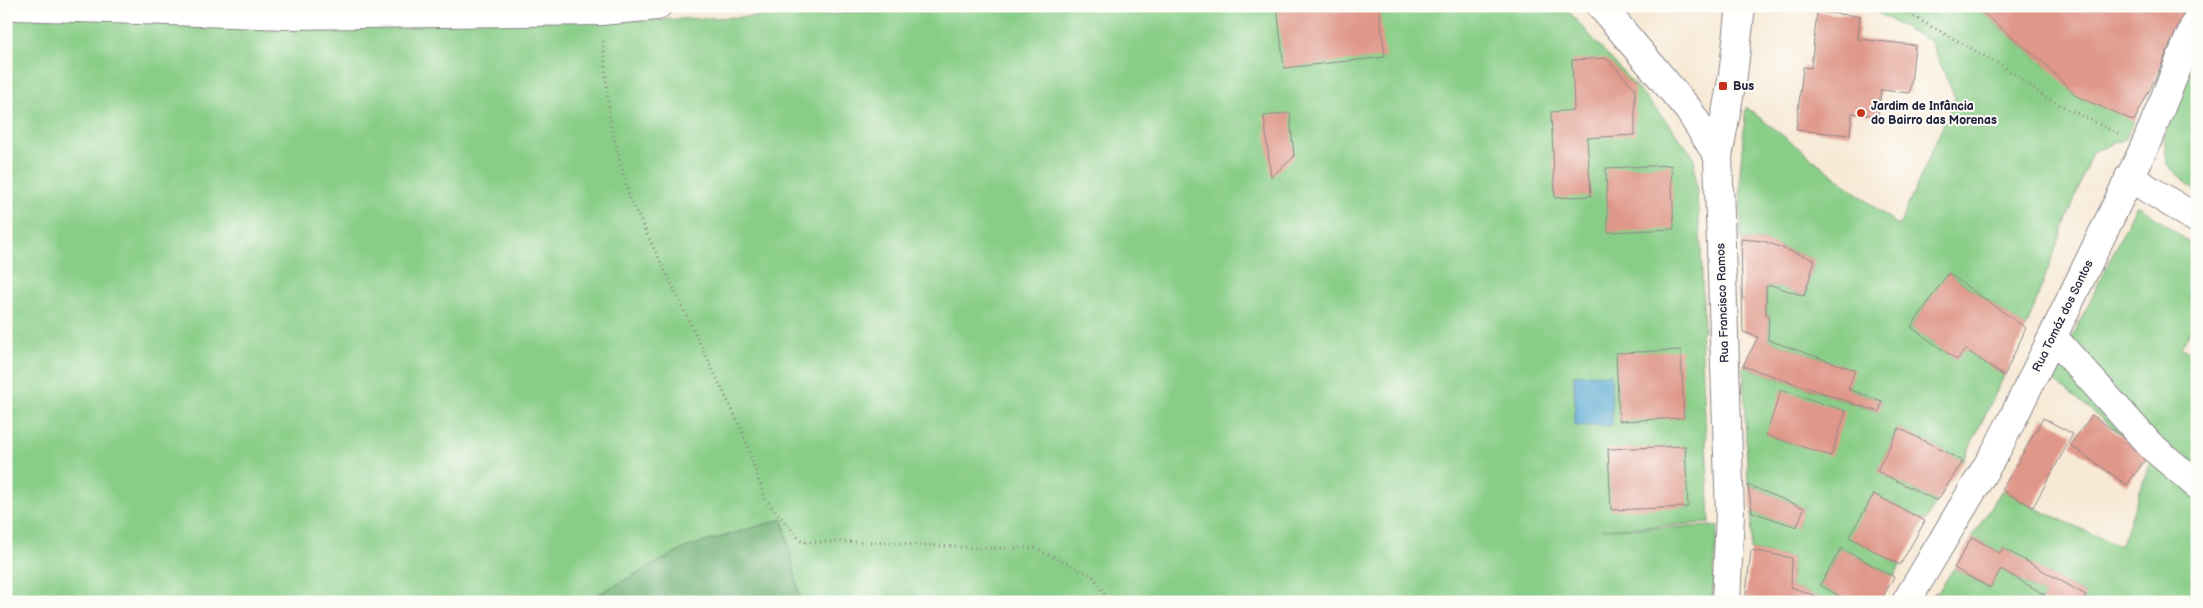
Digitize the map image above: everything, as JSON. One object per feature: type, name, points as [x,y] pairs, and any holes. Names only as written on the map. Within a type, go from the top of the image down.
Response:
[{"type":"street","points":[[15,6],[289,15],[601,11],[657,6]]},
{"type":"street","points":[[1601,6],[1688,109],[1718,156]]},
{"type":"street","name":"Rua Francisco Ramos","points":[[1726,602],[1730,514],[1718,156],[1733,75],[1741,6]]},
{"type":"street","name":"Rua Tomáz dos Santos","points":[[1906,602],[1999,446],[2145,146],[2197,19]]},
{"type":"street","points":[[2129,177],[2197,219]]},
{"type":"street","points":[[2053,337],[2150,444],[2197,485]]},
{"type":"path","points":[[1891,6],[2001,65],[2046,98],[2145,146]]},
{"type":"path","points":[[601,11],[610,124],[630,198],[742,430],[766,499],[802,542],[873,542],[977,548],[1035,548],[1093,576],[1110,602]]},
{"type":"green space","points":[[911,6],[1564,6],[1667,122],[1694,157],[1701,247],[1704,332],[1701,335],[1710,523],[1602,529],[1718,526],[1712,602],[801,602],[783,519],[687,547],[583,602],[6,602],[6,16],[651,20],[835,14]]},
{"type":"green space","points":[[1865,6],[1975,6],[2045,64],[2134,121],[2125,139],[2092,152],[2026,328],[1948,273],[1911,327],[1956,360],[1965,349],[2004,376],[1963,461],[1899,428],[1877,471],[1937,501],[1925,521],[1873,494],[1850,537],[1900,565],[1894,577],[1840,548],[1820,585],[1850,602],[1832,602],[1791,587],[1792,558],[1751,550],[1752,512],[1797,527],[1804,508],[1748,485],[1743,366],[1878,412],[1882,401],[1848,389],[1854,370],[1768,340],[1769,315],[1766,315],[1766,286],[1774,286],[1804,296],[1815,260],[1763,241],[1741,239],[1740,173],[1746,107],[1899,226],[1955,98],[1931,42]]},
{"type":"green space","points":[[2197,52],[2197,192],[2167,165],[2164,136]]},
{"type":"green space","points":[[2137,204],[2197,248],[2197,320],[2181,347],[2197,357],[2197,462],[2185,477],[2197,484],[2197,602],[2082,602],[2086,595],[2003,548],[2000,553],[1972,537],[2002,490],[2033,507],[2119,546],[2125,536],[2151,458],[2052,379]]},
{"type":"green space","points":[[783,519],[801,602],[583,602],[687,547]]},
{"type":"green space","points":[[1954,568],[1989,588],[2001,569],[2045,595],[2041,602],[1950,602],[1936,595]]},
{"type":"water","points":[[1611,374],[1612,425],[1575,426],[1574,375]]},
{"type":"building","points":[[1277,6],[1379,6],[1385,57],[1284,68]]},
{"type":"building","points":[[1975,6],[2187,6],[2157,75],[2134,121],[2076,96],[2045,64]]},
{"type":"building","points":[[1817,12],[1860,16],[1858,39],[1915,45],[1910,93],[1881,90],[1878,116],[1852,113],[1850,135],[1796,130],[1803,67],[1811,68]]},
{"type":"building","points":[[1606,58],[1635,88],[1635,135],[1587,138],[1591,196],[1555,198],[1551,112],[1574,110],[1572,60]]},
{"type":"building","points":[[1290,113],[1294,157],[1271,177],[1264,116]]},
{"type":"building","points":[[1671,165],[1674,229],[1608,232],[1606,168]]},
{"type":"building","points":[[1741,239],[1763,241],[1815,260],[1804,296],[1774,286],[1766,286],[1766,315],[1769,315],[1768,340],[1855,370],[1848,389],[1882,401],[1879,412],[1743,366],[1758,337],[1743,332]]},
{"type":"building","points":[[1948,273],[2026,328],[2004,376],[1965,349],[1957,360],[1911,327]]},
{"type":"building","points":[[1681,350],[1684,418],[1619,421],[1616,353]]},
{"type":"building","points":[[1781,390],[1846,411],[1831,456],[1766,435]]},
{"type":"building","points":[[2092,415],[2148,456],[2127,485],[2070,445]]},
{"type":"building","points":[[2043,418],[2073,434],[2033,507],[2002,490]]},
{"type":"building","points":[[1899,428],[1963,461],[1937,501],[1877,471]]},
{"type":"building","points":[[1685,446],[1688,507],[1611,510],[1608,449]]},
{"type":"building","points":[[1748,485],[1804,508],[1797,527],[1752,512]]},
{"type":"building","points":[[1874,494],[1925,521],[1900,565],[1849,537]]},
{"type":"building","points":[[1972,537],[2000,553],[2003,548],[2086,595],[2082,602],[2041,602],[2045,595],[2001,569],[1990,588],[1954,568]]},
{"type":"building","points":[[1841,548],[1894,577],[1880,602],[1850,602],[1820,585]]},
{"type":"building","points":[[1751,550],[1792,558],[1791,587],[1831,602],[1745,602]]},
{"type":"building","points":[[1936,595],[1950,602],[1931,602]]},
{"type":"place","name":"Bus","points":[[1723,86]]},
{"type":"place","name":"Jardim de Infância do Bairro das Morenas","points":[[1861,113]]}]
